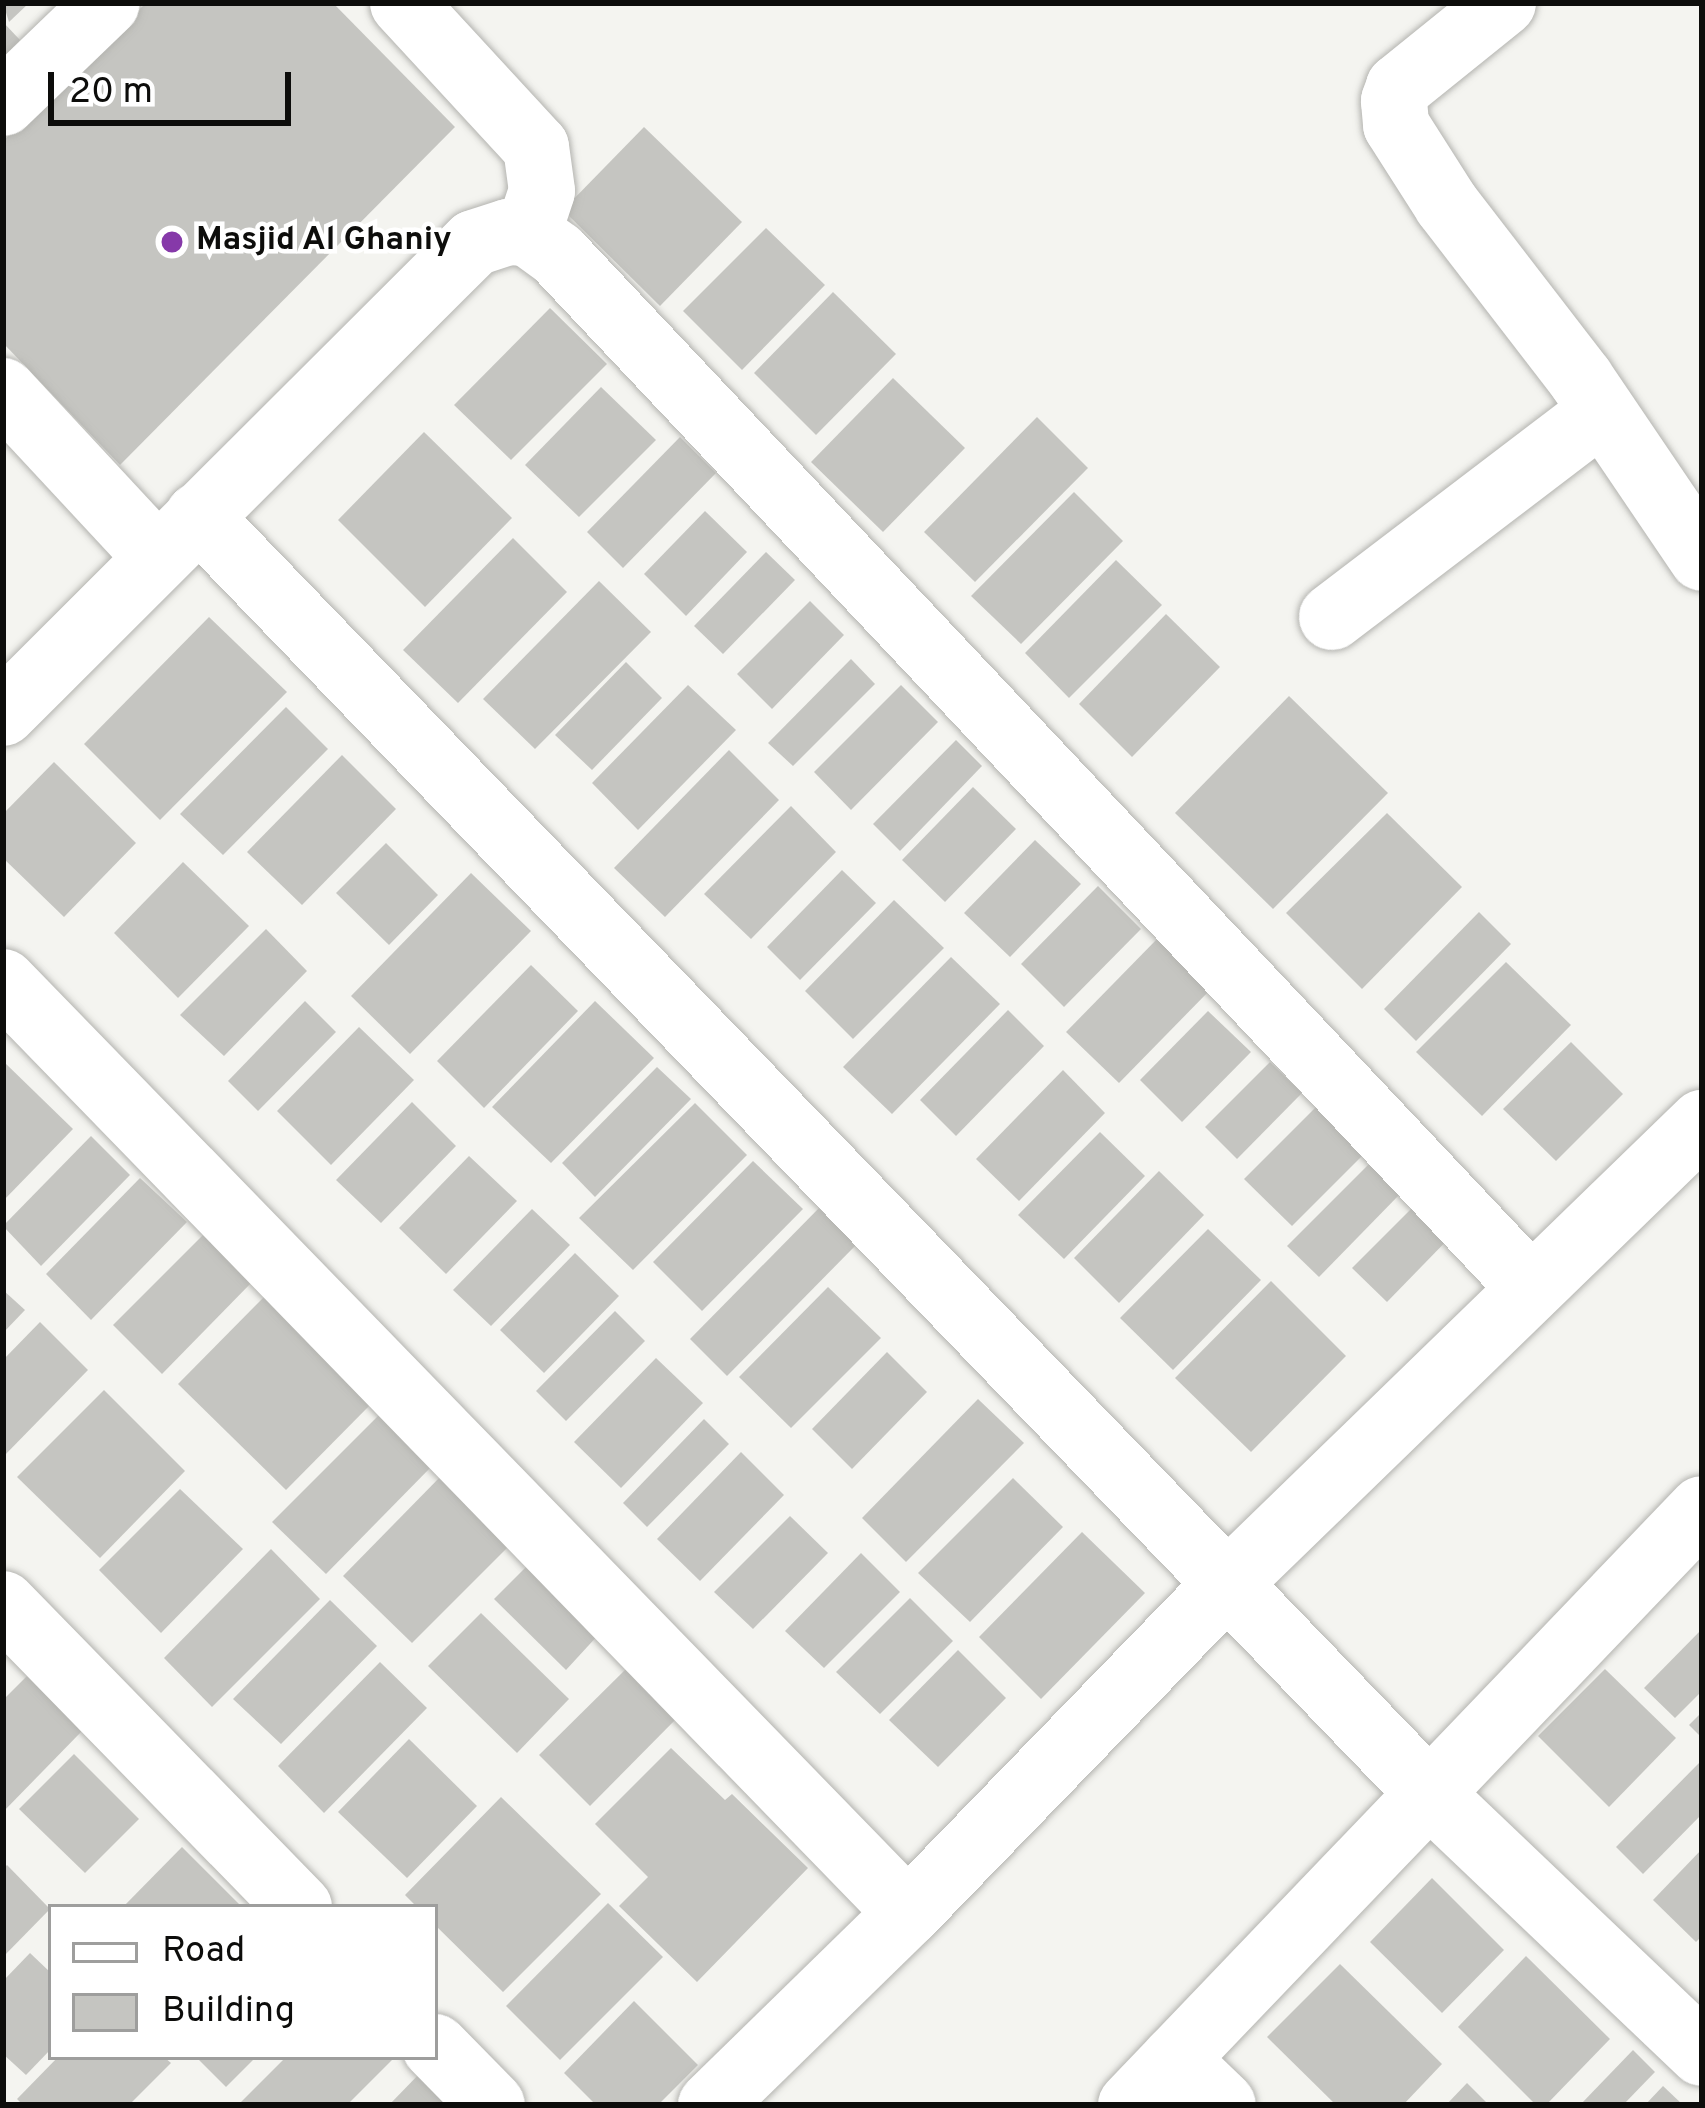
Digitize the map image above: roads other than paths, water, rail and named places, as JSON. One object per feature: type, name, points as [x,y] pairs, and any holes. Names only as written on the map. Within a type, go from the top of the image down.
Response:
[{"type":"street","points":[[3,103],[107,3]]},
{"type":"street","points":[[403,3],[536,147],[542,191],[528,233]]},
{"type":"street","points":[[1502,3],[1408,78],[1394,101],[1393,115],[1447,205],[1601,412],[1702,558]]},
{"type":"street","points":[[3,713],[474,243],[508,232],[528,233],[557,254],[1529,1286]]},
{"type":"street","points":[[3,391],[177,537],[1228,1583],[1431,1795],[1702,2053]]},
{"type":"street","points":[[1332,617],[1601,412]]},
{"type":"street","points":[[3,982],[908,1913]]},
{"type":"street","points":[[711,2105],[908,1913],[1228,1583],[1529,1286],[1702,1124]]},
{"type":"street","points":[[1222,2105],[1153,2082],[1699,1518]]},
{"type":"street","points":[[3,1604],[295,1904]]},
{"type":"street","points":[[438,2050],[492,2105]]},
{"type":"place","name":"Masjid Al Ghaniy","points":[[172,242]]}]
